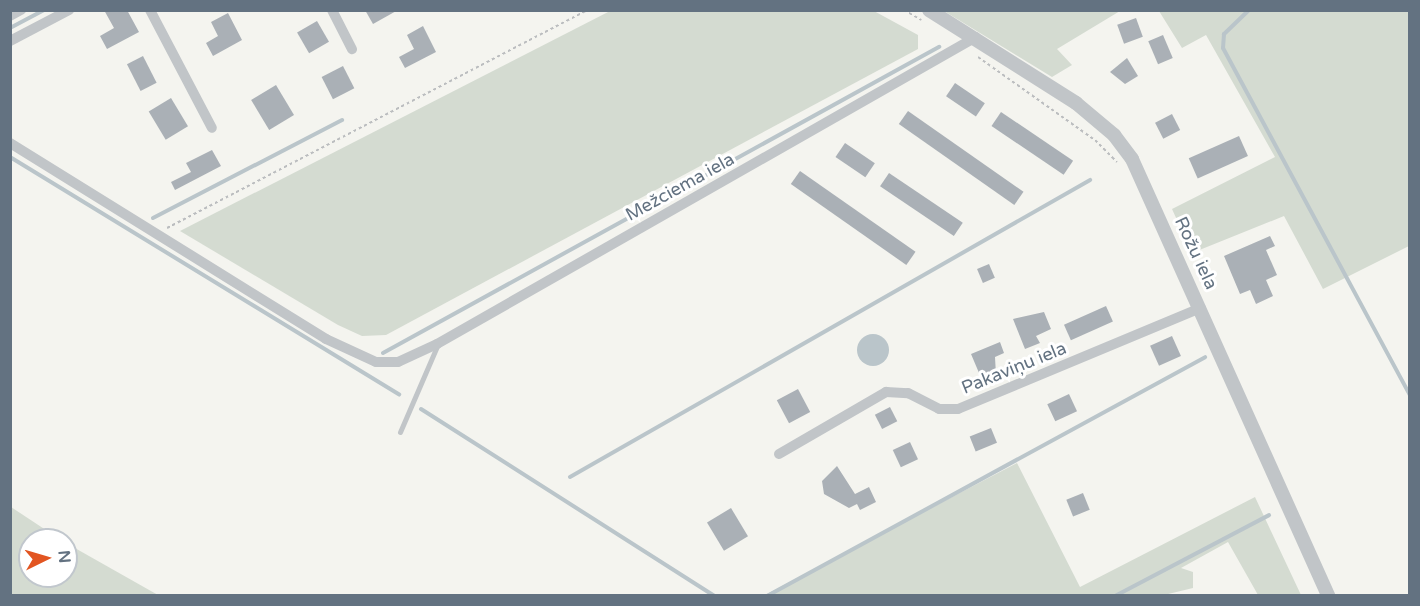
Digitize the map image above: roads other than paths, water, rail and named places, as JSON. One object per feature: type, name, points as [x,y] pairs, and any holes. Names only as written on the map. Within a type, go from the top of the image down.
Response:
[{"type":"street","points":[[10,16],[21,10]]},
{"type":"street","points":[[10,41],[69,10]]},
{"type":"street","points":[[150,10],[212,128]]},
{"type":"street","points":[[332,10],[352,49]]},
{"type":"street","name":"Rožu iela","points":[[928,17],[976,37],[1076,103],[1114,135],[1132,159],[1201,308],[1328,596]]},
{"type":"street","name":"Mežciema iela","points":[[10,143],[326,339],[376,362],[398,362],[437,344],[976,37]]},
{"type":"street","name":"Pakaviņu iela","points":[[779,454],[886,392],[908,393],[939,409],[958,410],[1201,308]]},
{"type":"lane","points":[[400,432],[437,344]]},
{"type":"waterway","points":[[10,28],[44,10]]},
{"type":"waterway","points":[[1249,10],[1224,34],[1223,48],[1410,395]]},
{"type":"waterway","points":[[383,353],[939,47]]},
{"type":"waterway","points":[[153,218],[342,120]]},
{"type":"waterway","points":[[10,157],[399,394]]},
{"type":"waterway","points":[[570,477],[1090,180]]},
{"type":"waterway","points":[[767,596],[1205,357]]},
{"type":"waterway","points":[[421,409],[714,596]]},
{"type":"waterway","points":[[1115,596],[1269,515]]}]
